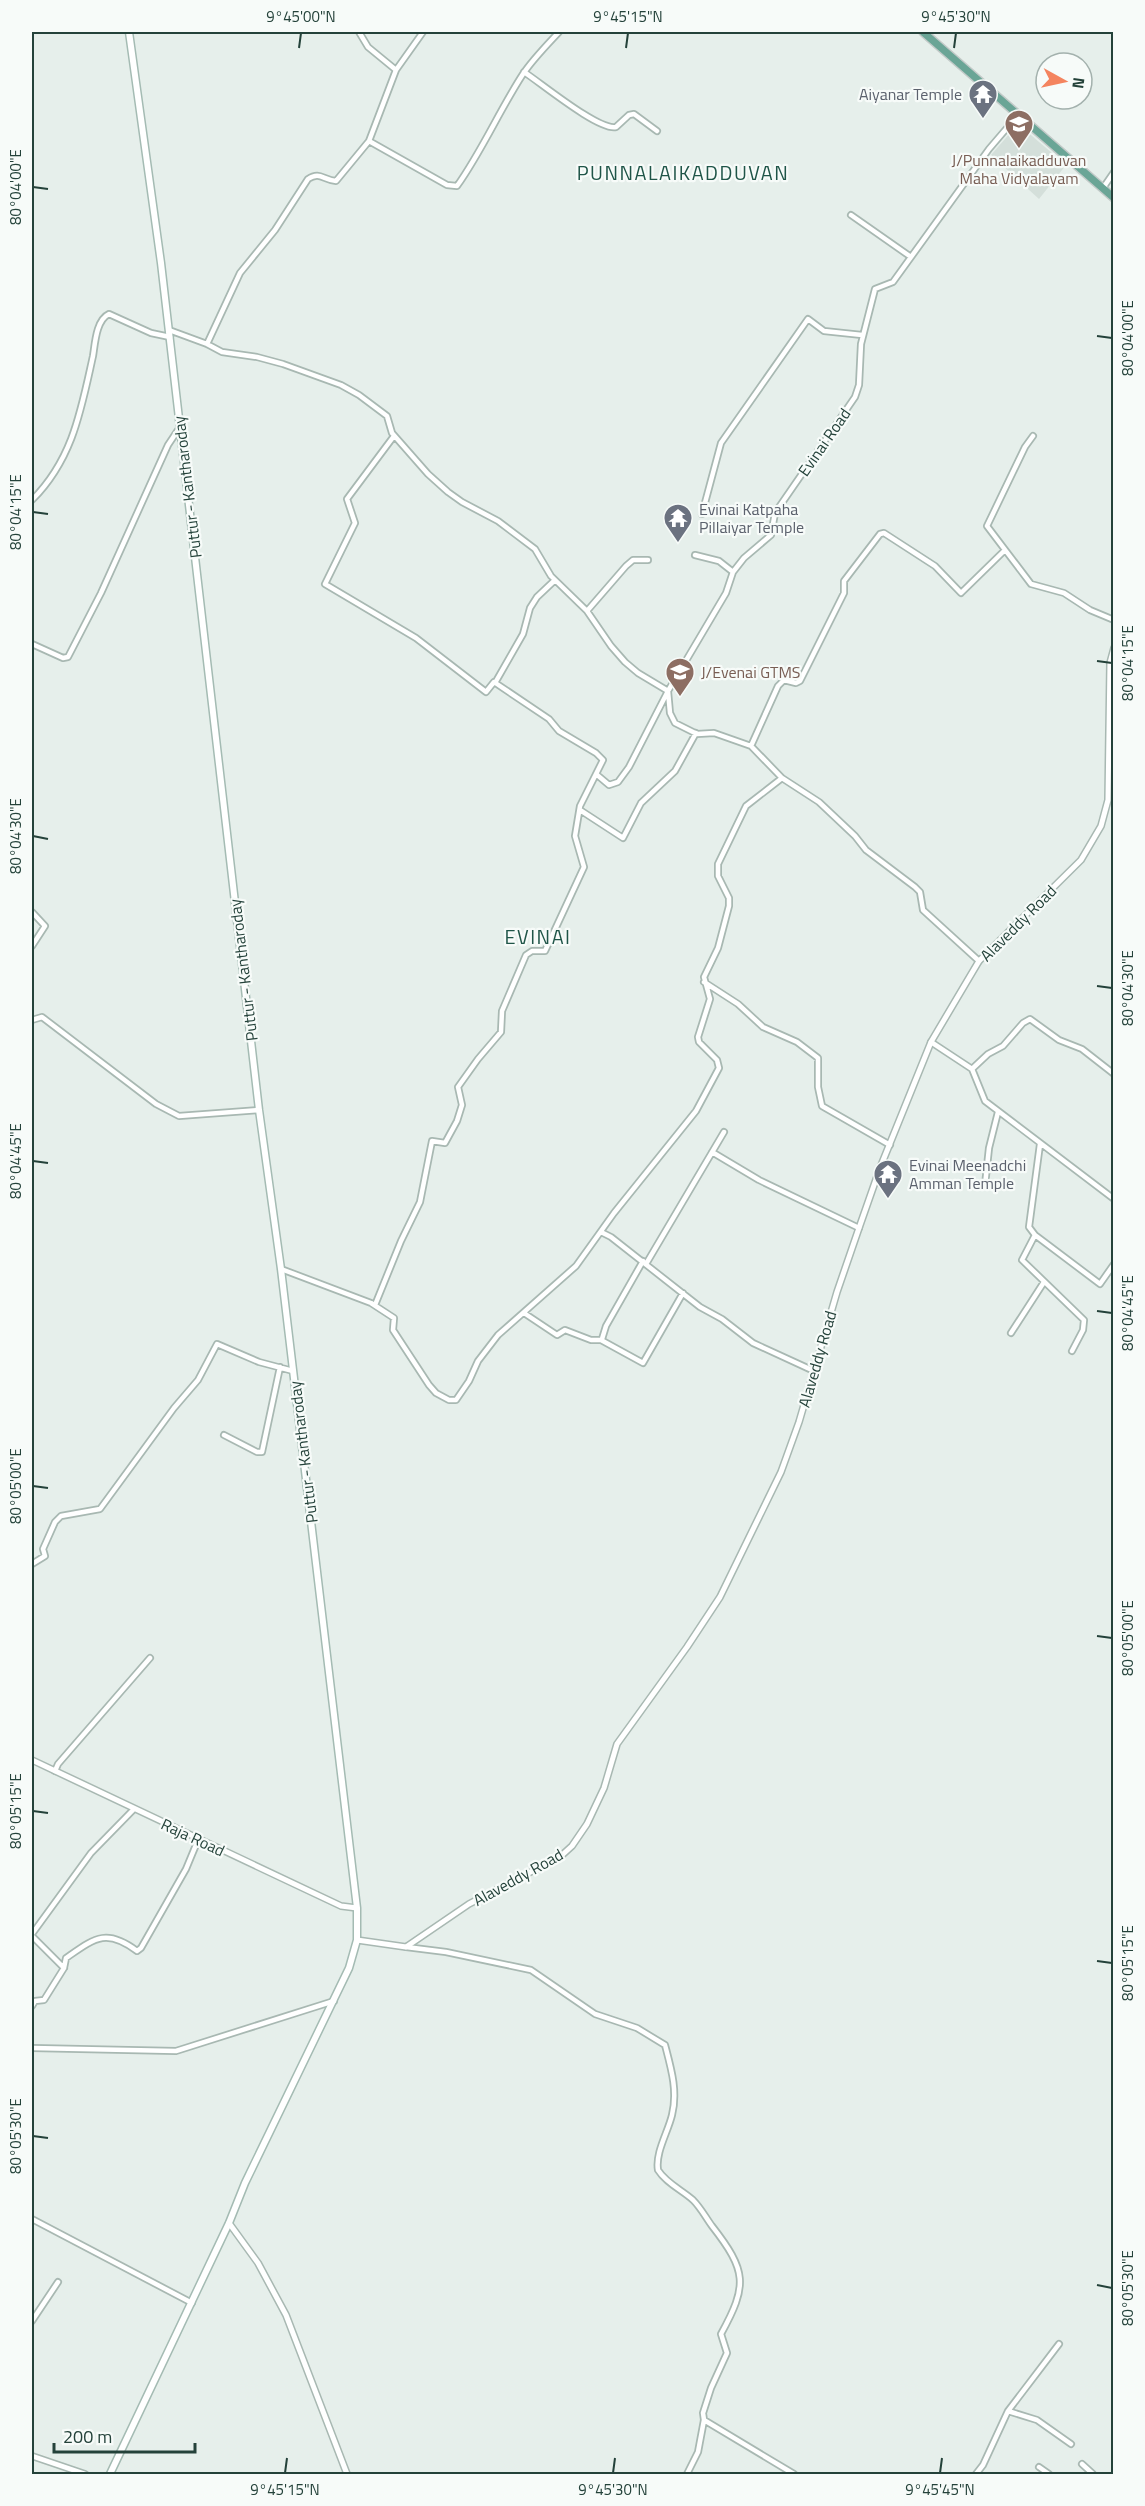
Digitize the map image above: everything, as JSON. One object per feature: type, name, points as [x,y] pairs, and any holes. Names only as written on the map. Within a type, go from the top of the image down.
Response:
[{"type":"main road","name":"Puttur - Kantharoday","points":[[110,2475],[230,2223],[245,2183],[334,2001],[349,1968],[357,1940],[357,1908],[293,1371],[259,1110],[170,337],[129,32]]},
{"type":"main road","points":[[923,32],[1113,198]]},
{"type":"street","points":[[359,32],[368,47],[396,69]]},
{"type":"street","points":[[207,344],[240,273],[275,230],[308,179],[319,174],[336,181],[369,141],[396,69],[423,32]]},
{"type":"street","points":[[369,141],[447,185],[457,186],[476,159],[492,126],[524,72],[559,32]]},
{"type":"street","points":[[524,72],[565,100],[574,109],[605,126],[616,127],[629,115],[634,114],[657,131]]},
{"type":"street","name":"Evinai Road","points":[[596,774],[609,785],[618,782],[629,767],[668,691],[726,593],[733,572],[744,558],[771,535],[775,513],[855,397],[859,385],[862,335],[875,289],[893,282],[989,148],[1018,114]]},
{"type":"street","points":[[1102,188],[1113,172]]},
{"type":"street","points":[[851,215],[911,257]]},
{"type":"street","points":[[32,500],[48,484],[69,447],[83,406],[85,385],[98,329],[104,316],[109,314],[151,333],[170,337]]},
{"type":"street","points":[[702,514],[721,443],[808,319],[824,331],[862,335]]},
{"type":"street","points":[[169,330],[222,352],[257,357],[341,385],[387,416],[394,436],[428,474],[462,502],[498,520],[530,544],[555,580],[587,611],[611,646],[626,662],[638,673],[668,691],[672,719],[675,723],[696,733],[714,733],[751,746],[782,778],[819,802],[855,836],[866,850],[915,887],[920,892],[923,910],[979,961]]},
{"type":"street","points":[[32,644],[63,658],[68,657],[101,593],[168,445],[180,427]]},
{"type":"street","points":[[394,436],[347,499],[355,523],[326,584],[416,639],[486,692],[495,683],[523,634],[530,608],[537,597],[555,580]]},
{"type":"street","points":[[1033,436],[1025,447],[987,526],[1031,584],[1064,593],[1090,610],[1113,620]]},
{"type":"street","points":[[751,746],[778,686],[784,680],[800,681],[844,593],[844,581],[880,534],[888,535],[923,558],[946,575],[961,593],[1005,550]]},
{"type":"street","points":[[695,555],[719,561],[733,572]]},
{"type":"street","points":[[587,611],[633,560],[648,560]]},
{"type":"street","name":"Alaveddy Road","points":[[406,1947],[469,1904],[561,1856],[572,1846],[587,1824],[604,1788],[616,1744],[687,1647],[720,1597],[781,1472],[859,1228],[931,1042],[979,961],[1081,860],[1101,826],[1108,800],[1110,663],[1113,648]]},
{"type":"street","points":[[375,1305],[420,1202],[432,1141],[445,1143],[457,1121],[462,1105],[458,1087],[501,1032],[502,1011],[526,955],[532,951],[545,951],[550,945],[584,867],[575,836],[580,810],[603,760],[596,753],[559,731],[549,719],[495,683]]},
{"type":"street","points":[[580,810],[623,838],[641,803],[675,771],[696,733]]},
{"type":"street","points":[[280,1269],[375,1305],[394,1318],[393,1330],[429,1384],[436,1393],[449,1400],[456,1400],[478,1361],[498,1335],[576,1266],[614,1213],[696,1111],[715,1079],[720,1068],[717,1060],[699,1042],[698,1037],[710,999],[704,982],[718,948],[729,906],[729,898],[718,876],[718,864],[746,806],[782,778]]},
{"type":"street","points":[[32,912],[45,926],[32,946]]},
{"type":"street","points":[[704,982],[738,1004],[763,1027],[797,1042],[818,1058],[818,1087],[822,1106],[890,1145]]},
{"type":"street","points":[[32,1020],[42,1017],[138,1091],[179,1116],[259,1110]]},
{"type":"street","points":[[972,1069],[988,1054],[1004,1046],[1023,1023],[1030,1019],[1059,1040],[1082,1049],[1113,1074]]},
{"type":"street","points":[[931,1042],[972,1069],[985,1101],[1113,1199]]},
{"type":"street","points":[[985,1185],[989,1148],[998,1112]]},
{"type":"street","points":[[602,1339],[606,1326],[724,1132]]},
{"type":"street","points":[[1040,1144],[1029,1227],[1035,1235],[1100,1284],[1113,1264]]},
{"type":"street","points":[[711,1152],[759,1180],[859,1228]]},
{"type":"street","points":[[601,1232],[753,1343],[814,1371]]},
{"type":"street","points":[[1035,1235],[1022,1260],[1084,1320],[1083,1330],[1072,1351]]},
{"type":"street","points":[[1011,1333],[1044,1282]]},
{"type":"street","points":[[524,1313],[557,1335],[565,1330],[591,1340],[601,1341],[643,1363],[683,1293]]},
{"type":"street","points":[[32,1564],[45,1556],[43,1550],[54,1522],[61,1516],[100,1509],[174,1408],[198,1380],[217,1344],[259,1362],[293,1371]]},
{"type":"street","points":[[224,1435],[257,1452],[262,1452],[280,1368]]},
{"type":"street","points":[[54,1771],[150,1658]]},
{"type":"street","name":"Raja Road","points":[[32,1760],[340,1906],[357,1908]]},
{"type":"street","points":[[64,1968],[32,1935],[91,1853],[134,1809]]},
{"type":"street","points":[[32,2006],[33,1999],[44,2000],[64,1968],[66,1958],[94,1938],[110,1937],[125,1942],[137,1951],[141,1948],[186,1869],[198,1839]]},
{"type":"street","points":[[357,1940],[446,1952],[531,1970],[595,2014],[637,2028],[665,2045],[674,2077],[674,2095],[672,2113],[658,2157],[658,2170],[694,2202],[723,2237],[735,2259],[740,2284],[737,2305],[721,2334],[727,2354],[711,2388],[703,2413],[704,2420],[698,2452],[687,2475]]},
{"type":"street","points":[[32,2048],[176,2051],[334,2001]]},
{"type":"street","points":[[32,2219],[192,2303]]},
{"type":"street","points":[[230,2223],[258,2264],[286,2315],[347,2475]]},
{"type":"street","points":[[32,2321],[58,2282]]},
{"type":"street","points":[[976,2475],[1008,2411],[1059,2344]]},
{"type":"street","points":[[1008,2411],[1037,2420],[1071,2444]]},
{"type":"street","points":[[704,2420],[794,2475]]},
{"type":"street","points":[[32,2456],[85,2475]]},
{"type":"street","points":[[1082,2464],[1093,2475]]},
{"type":"street","points":[[1039,2467],[1049,2475]]},
{"type":"street","points":[[1084,2475],[1088,2470]]},
{"type":"shaded area","points":[[1018,124],[1066,165],[1039,199],[991,155]]},
{"type":"place","name":"Aiyanar Temple","points":[[983,120]]},
{"type":"place","name":"J/Punnalaikadduvan Maha Vidyalayam","points":[[1019,150]]},
{"type":"place","name":"Evinai Katpaha Pillaiyar Temple","points":[[678,544]]},
{"type":"place","name":"J/Evenai GTMS","points":[[680,698]]},
{"type":"place","name":"Evinai Meenadchi Amman Temple","points":[[888,1200]]},
{"type":"district","name":"PUNNALAIKADDUVAN","points":[[683,172]]},
{"type":"district","name":"EVINAI","points":[[538,936]]}]
